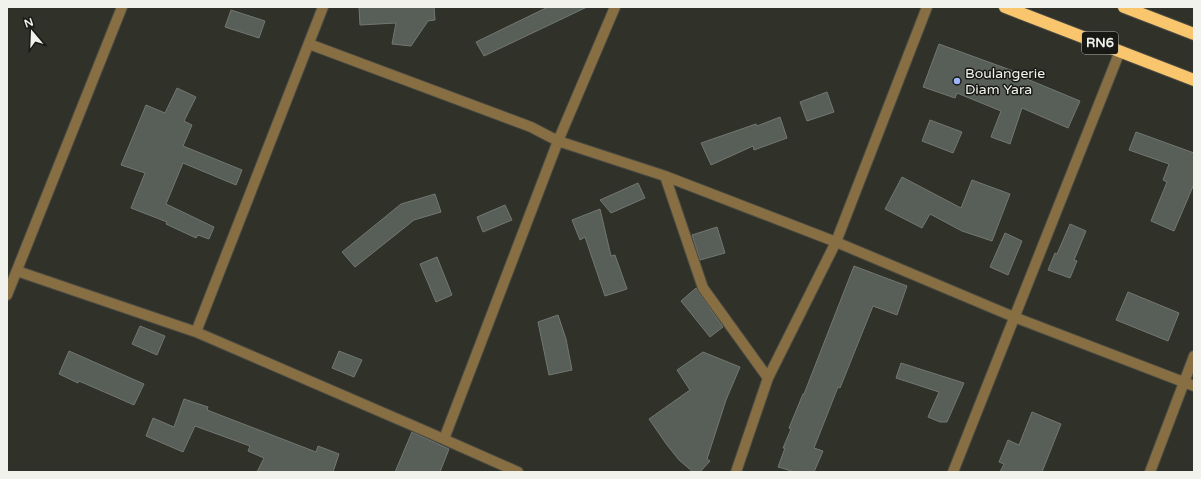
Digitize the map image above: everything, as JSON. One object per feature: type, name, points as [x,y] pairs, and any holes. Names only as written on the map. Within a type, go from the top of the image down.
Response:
[{"type":"highway","name":"RN6","points":[[1005,7],[1194,80]]},
{"type":"highway","points":[[1124,7],[1194,34]]},
{"type":"street","points":[[7,295],[122,7]]},
{"type":"street","points":[[196,332],[323,7]]},
{"type":"street","points":[[444,439],[558,141],[616,7]]},
{"type":"street","points":[[736,472],[768,378],[836,242],[927,7]]},
{"type":"street","points":[[309,44],[531,127],[558,141],[665,176],[836,242],[1014,317],[1194,386]]},
{"type":"street","points":[[953,472],[1120,51]]},
{"type":"street","points":[[665,176],[703,288],[768,378]]},
{"type":"street","points":[[17,271],[196,332],[518,472]]},
{"type":"street","points":[[1150,472],[1194,356]]},
{"type":"building","points":[[359,7],[434,7],[435,20],[428,21],[411,46],[392,44],[396,23],[360,25]]},
{"type":"building","points":[[548,7],[587,7],[484,56],[476,42]]},
{"type":"building","points":[[231,10],[265,21],[259,38],[225,27]]},
{"type":"building","points":[[939,44],[1016,72],[1015,74],[1080,101],[1068,128],[1022,108],[1010,144],[991,137],[1001,111],[957,93],[955,98],[923,87]]},
{"type":"building","points":[[177,88],[196,97],[184,121],[192,125],[183,146],[242,170],[236,185],[183,163],[166,204],[214,227],[209,239],[198,235],[196,238],[166,224],[167,222],[131,208],[145,173],[121,165],[146,105],[165,113]]},
{"type":"building","points":[[827,92],[834,112],[807,121],[800,102]]},
{"type":"building","points":[[780,117],[787,138],[754,150],[753,146],[711,165],[701,143],[756,124],[757,126]]},
{"type":"building","points":[[930,120],[962,132],[953,153],[922,141]]},
{"type":"building","points":[[1136,132],[1194,153],[1194,184],[1174,231],[1151,221],[1167,182],[1163,180],[1169,164],[1129,150]]},
{"type":"building","points":[[902,177],[961,208],[972,180],[1010,194],[992,241],[962,231],[930,214],[922,228],[885,209]]},
{"type":"building","points":[[638,183],[645,198],[611,213],[600,200]]},
{"type":"building","points":[[435,194],[441,212],[414,220],[355,267],[342,252],[401,204]]},
{"type":"building","points":[[505,205],[512,220],[483,232],[477,217]]},
{"type":"building","points":[[600,209],[611,256],[615,255],[627,289],[605,296],[585,237],[580,240],[572,220]]},
{"type":"building","points":[[1070,224],[1086,231],[1074,260],[1077,261],[1070,278],[1048,270],[1055,253],[1057,254]]},
{"type":"building","points":[[717,227],[725,253],[700,260],[692,235]]},
{"type":"building","points":[[1005,233],[1022,241],[1008,275],[990,267]]},
{"type":"building","points":[[437,257],[452,295],[436,302],[420,264]]},
{"type":"building","points":[[854,266],[907,286],[897,315],[873,306],[840,388],[838,387],[814,448],[823,451],[814,472],[795,472],[778,467],[785,448],[783,448],[791,429],[789,428],[804,394]]},
{"type":"building","points":[[696,288],[723,327],[710,337],[681,301]]},
{"type":"building","points":[[1128,292],[1179,313],[1168,341],[1116,320]]},
{"type":"building","points":[[558,315],[566,339],[572,370],[549,375],[538,322]]},
{"type":"building","points":[[140,326],[165,336],[157,355],[132,344]]},
{"type":"building","points":[[69,351],[144,384],[134,405],[59,374]]},
{"type":"building","points":[[339,351],[362,360],[354,377],[332,368]]},
{"type":"building","points":[[703,352],[740,367],[726,400],[707,459],[710,461],[700,472],[693,472],[679,460],[649,419],[690,390],[677,370]]},
{"type":"building","points":[[901,363],[964,383],[947,422],[940,422],[928,417],[939,392],[896,378]]},
{"type":"building","points":[[184,399],[208,407],[207,410],[316,452],[318,446],[339,454],[333,472],[257,472],[264,458],[248,451],[250,446],[195,426],[183,452],[146,436],[153,418],[174,427]]},
{"type":"building","points":[[1032,412],[1061,424],[1042,472],[1000,472],[1004,464],[999,462],[1008,440],[1019,445]]},
{"type":"building","points":[[412,432],[449,449],[440,472],[395,472]]},
{"type":"place","name":"Boulangerie Diam Yara","points":[[957,81]]}]
